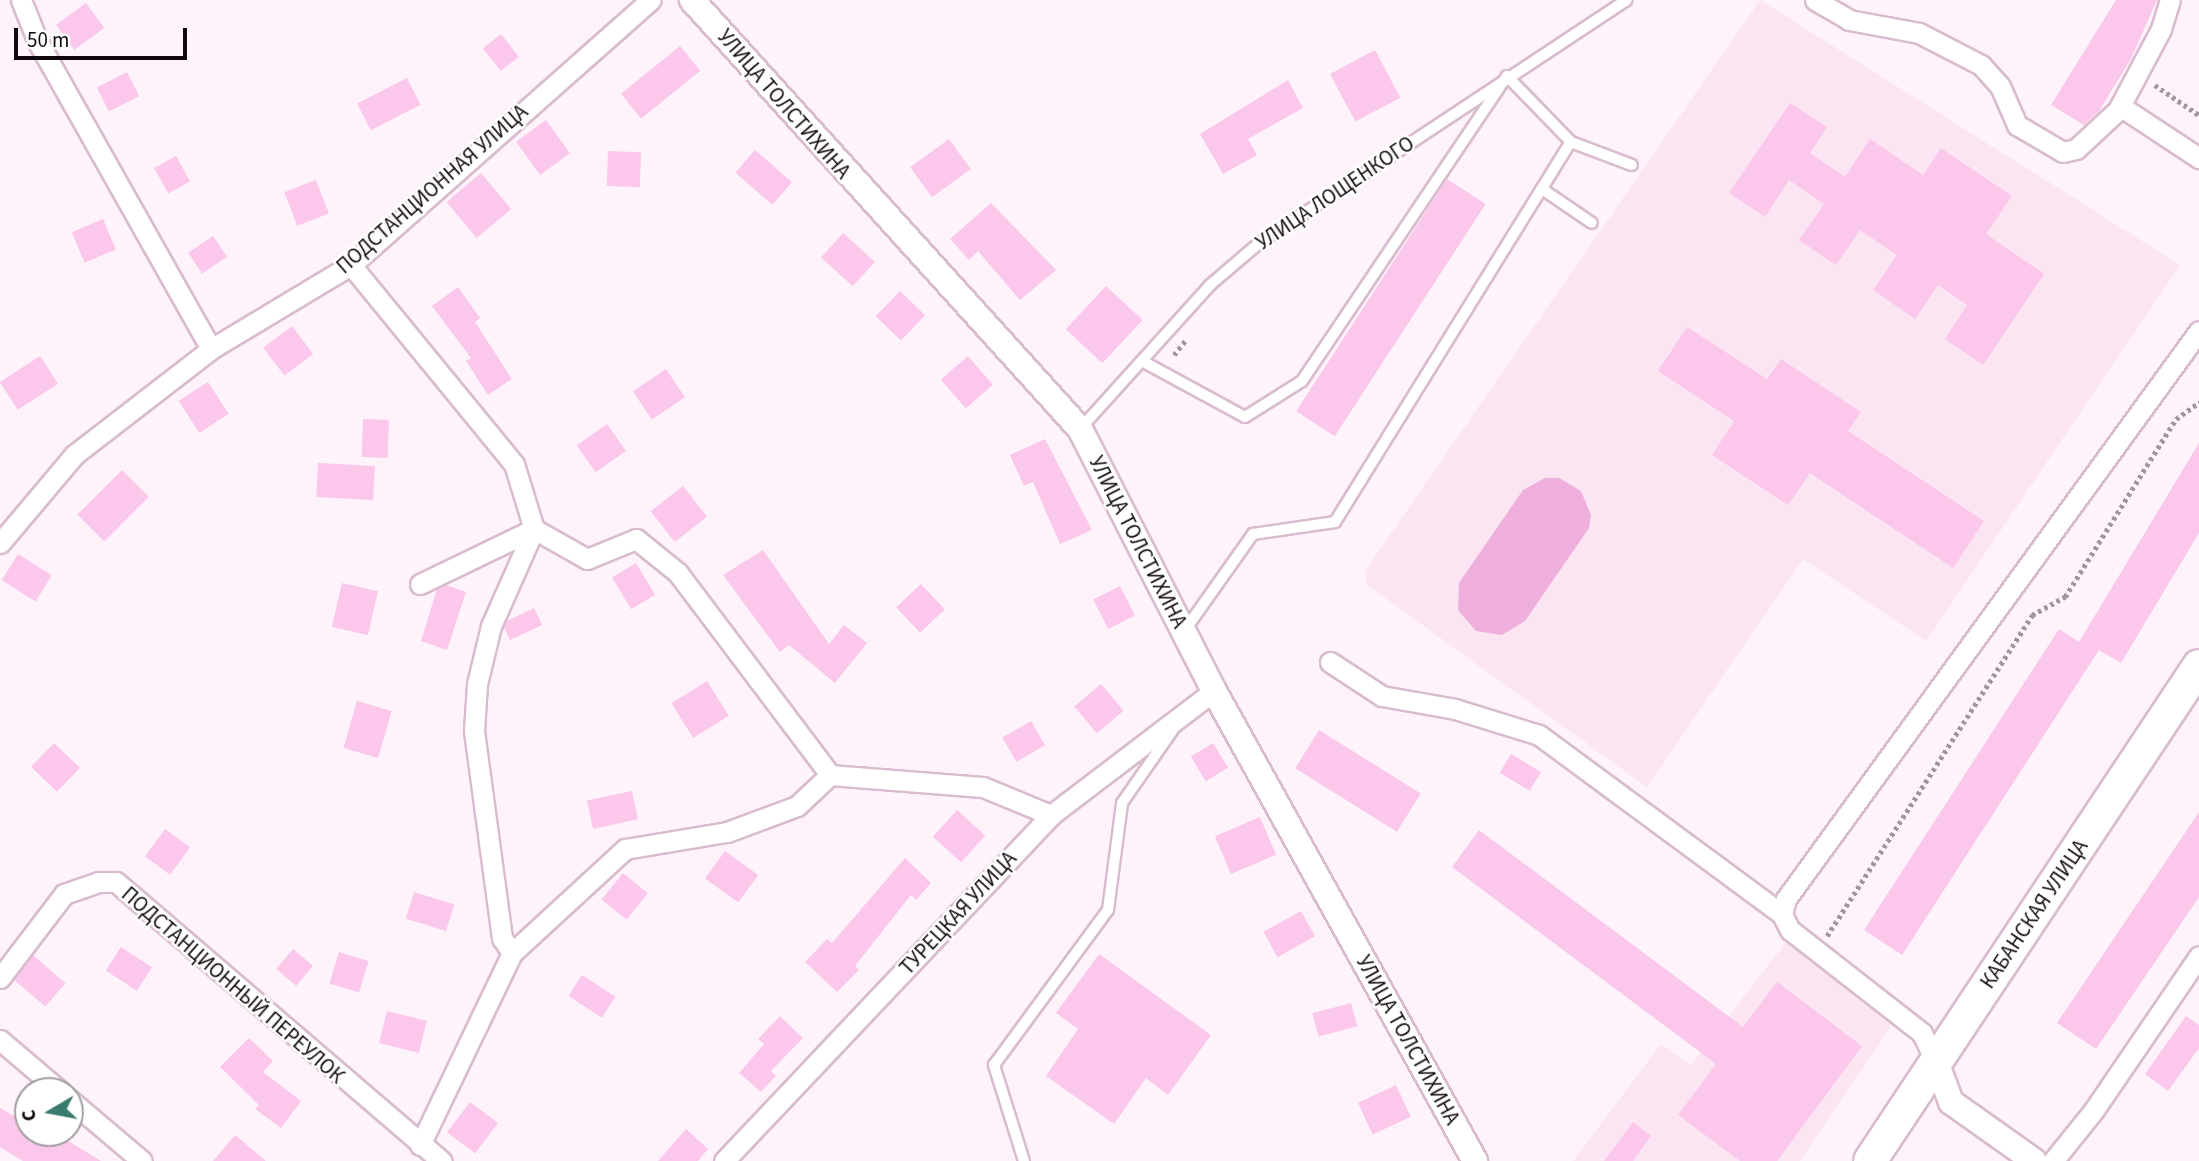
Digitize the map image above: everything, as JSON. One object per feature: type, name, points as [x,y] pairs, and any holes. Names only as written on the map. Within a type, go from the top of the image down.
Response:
[{"type":"main road","name":"КАБАНСКАЯ УЛИЦА","points":[[1870,1161],[2199,666]]},
{"type":"street","points":[[20,0],[38,42],[211,349]]},
{"type":"street","name":"ПОДСТАНЦИОННАЯ УЛИЦА","points":[[0,543],[74,455],[211,349],[351,265],[538,95],[651,0]]},
{"type":"street","name":"УЛИЦА ТОЛСТИХИНА","points":[[692,0],[1080,429],[1214,691],[1475,1161]]},
{"type":"street","points":[[1815,0],[1849,20],[1919,33],[1981,65],[2000,86],[2017,125],[2050,149],[2076,149],[2120,106],[2161,29],[2170,0]]},
{"type":"street","points":[[2120,106],[2199,158]]},
{"type":"street","points":[[351,265],[514,464],[534,529],[491,626],[477,684],[474,731],[502,938],[512,953]]},
{"type":"street","points":[[1782,914],[1786,899],[2199,331]]},
{"type":"street","points":[[420,584],[534,529]]},
{"type":"street","points":[[534,529],[587,559],[636,539],[654,549],[678,573],[830,775]]},
{"type":"street","points":[[1330,662],[1382,696],[1455,709],[1539,735],[1782,914],[1790,930],[1923,1033],[1951,1102],[2034,1161]]},
{"type":"street","name":"ТУРЕЦКАЯ УЛИЦА","points":[[724,1161],[1051,815],[1214,691]]},
{"type":"street","points":[[420,1145],[512,953],[625,849],[727,832],[797,806],[830,775],[983,787],[1051,815]]},
{"type":"street","name":"ПОДСТАНЦИОННЫЙ ПЕРЕУЛОК","points":[[0,978],[64,894],[98,882],[116,882],[420,1145],[442,1161]]},
{"type":"street","points":[[2053,1161],[2094,1111],[2199,956]]},
{"type":"street","points":[[0,1040],[44,1077]]},
{"type":"street","points":[[84,1112],[142,1161]]},
{"type":"lane","name":"УЛИЦА ЛОЩЕНКОГО","points":[[1080,429],[1210,285],[1258,244],[1507,76],[1626,0]]},
{"type":"lane","points":[[1142,361],[1245,417],[1302,381],[1507,76],[1571,142],[1632,165]]},
{"type":"lane","points":[[1184,632],[1253,534],[1335,522],[1571,142]]},
{"type":"lane","points":[[1542,189],[1592,223]]},
{"type":"lane","points":[[1024,1161],[994,1065],[1108,910],[1122,803],[1183,714]]},
{"type":"path","points":[[2155,85],[2199,115]]},
{"type":"path","points":[[1818,952],[2032,615],[2065,597],[2176,419],[2199,402]]},
{"type":"shaded area","points":[[1760,0],[2180,265],[1926,641],[1803,559],[1647,787],[1367,585],[1365,571]]},
{"type":"shaded area","points":[[1545,478],[1559,478],[1581,491],[1591,515],[1589,528],[1525,621],[1502,635],[1476,631],[1458,610],[1459,583],[1523,490]]},
{"type":"shaded area","points":[[1787,941],[1891,1026],[1800,1161],[1573,1161],[1661,1044],[1691,1065]]},
{"type":"building","points":[[2116,0],[2157,0],[2131,59],[2099,111],[2084,125],[2051,105]]},
{"type":"building","points":[[86,3],[104,28],[74,50],[56,25]]},
{"type":"building","points":[[501,34],[519,57],[501,71],[483,48]]},
{"type":"building","points":[[680,46],[700,71],[641,119],[621,94]]},
{"type":"building","points":[[1375,50],[1400,98],[1355,122],[1330,74]]},
{"type":"building","points":[[127,72],[139,96],[109,111],[97,87]]},
{"type":"building","points":[[407,78],[421,105],[371,130],[357,103]]},
{"type":"building","points":[[1288,80],[1303,108],[1248,139],[1257,155],[1223,174],[1200,134]]},
{"type":"building","points":[[1790,103],[1827,127],[1810,153],[1845,177],[1870,139],[1923,175],[1941,148],[2012,196],[1986,234],[2044,274],[1983,365],[1945,339],[1967,305],[1938,285],[1915,319],[1873,290],[1897,255],[1860,230],[1836,265],[1799,240],[1824,204],[1789,180],[1765,217],[1729,193]]},
{"type":"building","points":[[546,120],[570,153],[540,175],[516,142]]},
{"type":"building","points":[[949,139],[971,169],[932,197],[910,167]]},
{"type":"building","points":[[755,150],[792,182],[772,205],[735,173]]},
{"type":"building","points":[[608,151],[641,152],[640,187],[607,186]]},
{"type":"building","points":[[176,156],[190,181],[168,193],[154,168]]},
{"type":"building","points":[[481,173],[511,209],[477,238],[447,202]]},
{"type":"building","points":[[1447,179],[1486,204],[1335,436],[1296,411]]},
{"type":"building","points":[[316,180],[329,214],[297,226],[284,192]]},
{"type":"building","points":[[991,203],[1056,270],[1020,300],[978,251],[969,260],[950,239]]},
{"type":"building","points":[[103,219],[116,249],[85,263],[72,232]]},
{"type":"building","points":[[843,233],[875,262],[853,286],[821,258]]},
{"type":"building","points":[[213,236],[227,257],[202,274],[188,253]]},
{"type":"building","points":[[1106,286],[1143,320],[1102,363],[1066,329]]},
{"type":"building","points":[[458,287],[480,318],[475,322],[512,379],[488,395],[466,361],[471,358],[432,306]]},
{"type":"building","points":[[900,291],[925,315],[901,340],[876,316]]},
{"type":"building","points":[[292,326],[313,354],[284,376],[263,348]]},
{"type":"building","points":[[1687,327],[1767,379],[1781,359],[1861,412],[1848,431],[1984,521],[1953,568],[1810,473],[1788,505],[1712,455],[1734,421],[1658,371]]},
{"type":"building","points":[[40,356],[58,384],[18,410],[0,382]]},
{"type":"building","points":[[968,356],[993,385],[966,408],[941,380]]},
{"type":"building","points":[[666,369],[685,397],[652,420],[633,391]]},
{"type":"building","points":[[208,382],[229,414],[199,433],[179,401]]},
{"type":"building","points":[[363,419],[389,420],[388,458],[362,457]]},
{"type":"building","points":[[607,424],[626,451],[596,472],[577,445]]},
{"type":"building","points":[[1045,439],[1092,530],[1060,544],[1033,482],[1024,486],[1010,455]]},
{"type":"building","points":[[2199,443],[2199,533],[2121,663],[2099,650],[1902,955],[1864,930],[2059,629],[2079,642]]},
{"type":"building","points":[[318,463],[375,466],[373,500],[316,497]]},
{"type":"building","points":[[122,470],[149,497],[104,541],[77,515]]},
{"type":"building","points":[[683,486],[707,517],[675,542],[651,511]]},
{"type":"building","points":[[763,550],[829,644],[844,625],[867,643],[835,683],[789,645],[780,652],[723,575]]},
{"type":"building","points":[[18,554],[52,575],[35,601],[2,580]]},
{"type":"building","points":[[636,563],[655,595],[631,609],[612,577]]},
{"type":"building","points":[[342,583],[378,591],[368,635],[332,627]]},
{"type":"building","points":[[921,584],[945,610],[920,633],[896,607]]},
{"type":"building","points":[[446,585],[466,592],[447,650],[421,641],[437,589]]},
{"type":"building","points":[[1120,586],[1135,615],[1108,629],[1093,600]]},
{"type":"building","points":[[534,608],[542,625],[510,640],[504,627],[507,621]]},
{"type":"building","points":[[707,681],[729,716],[693,738],[671,703]]},
{"type":"building","points":[[1101,684],[1123,711],[1097,733],[1074,706]]},
{"type":"building","points":[[357,701],[392,711],[378,758],[343,748]]},
{"type":"building","points":[[1031,721],[1045,745],[1016,762],[1002,738]]},
{"type":"building","points":[[1319,730],[1421,794],[1397,832],[1295,768]]},
{"type":"building","points":[[54,743],[80,768],[57,792],[31,767]]},
{"type":"building","points":[[1213,743],[1228,768],[1206,781],[1191,756]]},
{"type":"building","points":[[1511,754],[1541,772],[1530,791],[1500,773]]},
{"type":"building","points":[[632,791],[638,819],[593,829],[587,801]]},
{"type":"building","points":[[957,810],[985,835],[961,862],[933,837]]},
{"type":"building","points":[[2199,812],[2199,897],[2096,1049],[2057,1023]]},
{"type":"building","points":[[1260,817],[1276,855],[1231,874],[1215,836]]},
{"type":"building","points":[[165,829],[190,847],[170,875],[145,857]]},
{"type":"building","points":[[1479,830],[1743,1027],[1777,982],[1862,1046],[1777,1161],[1740,1161],[1678,1115],[1716,1064],[1452,867]]},
{"type":"building","points":[[725,851],[758,875],[738,903],[705,879]]},
{"type":"building","points":[[905,858],[931,883],[916,900],[911,895],[855,966],[859,970],[837,992],[805,962],[827,939],[832,943]]},
{"type":"building","points":[[623,873],[648,893],[626,920],[602,899]]},
{"type":"building","points":[[414,892],[454,904],[446,931],[406,919]]},
{"type":"building","points":[[1301,911],[1315,936],[1277,957],[1263,932]]},
{"type":"building","points":[[121,947],[152,967],[137,991],[106,970]]},
{"type":"building","points":[[293,949],[313,966],[296,986],[276,969]]},
{"type":"building","points":[[339,952],[369,961],[359,993],[329,984]]},
{"type":"building","points":[[1099,954],[1211,1035],[1168,1095],[1146,1078],[1114,1124],[1046,1076],[1078,1029],[1056,1013]]},
{"type":"building","points":[[33,955],[65,983],[45,1007],[13,978]]},
{"type":"building","points":[[582,975],[616,997],[602,1018],[568,996]]},
{"type":"building","points":[[1351,1003],[1357,1026],[1319,1037],[1312,1013]]},
{"type":"building","points":[[387,1011],[427,1021],[419,1053],[379,1043]]},
{"type":"building","points":[[780,1016],[803,1038],[771,1071],[776,1076],[761,1092],[739,1073],[764,1044],[758,1039]]},
{"type":"building","points":[[2186,1016],[2199,1025],[2199,1048],[2168,1091],[2145,1074]]},
{"type":"building","points":[[249,1038],[273,1061],[263,1072],[301,1101],[281,1128],[255,1109],[259,1105],[220,1067]]},
{"type":"building","points":[[1396,1085],[1411,1117],[1373,1134],[1358,1103]]},
{"type":"building","points":[[470,1102],[498,1123],[475,1153],[447,1132]]},
{"type":"building","points":[[0,1108],[14,1116],[14,1147],[78,1147],[101,1161],[23,1161],[0,1147]]},
{"type":"building","points":[[1633,1122],[1651,1136],[1633,1161],[1604,1161]]},
{"type":"building","points":[[686,1129],[708,1149],[698,1161],[658,1161]]},
{"type":"building","points":[[235,1135],[266,1161],[213,1161]]}]
